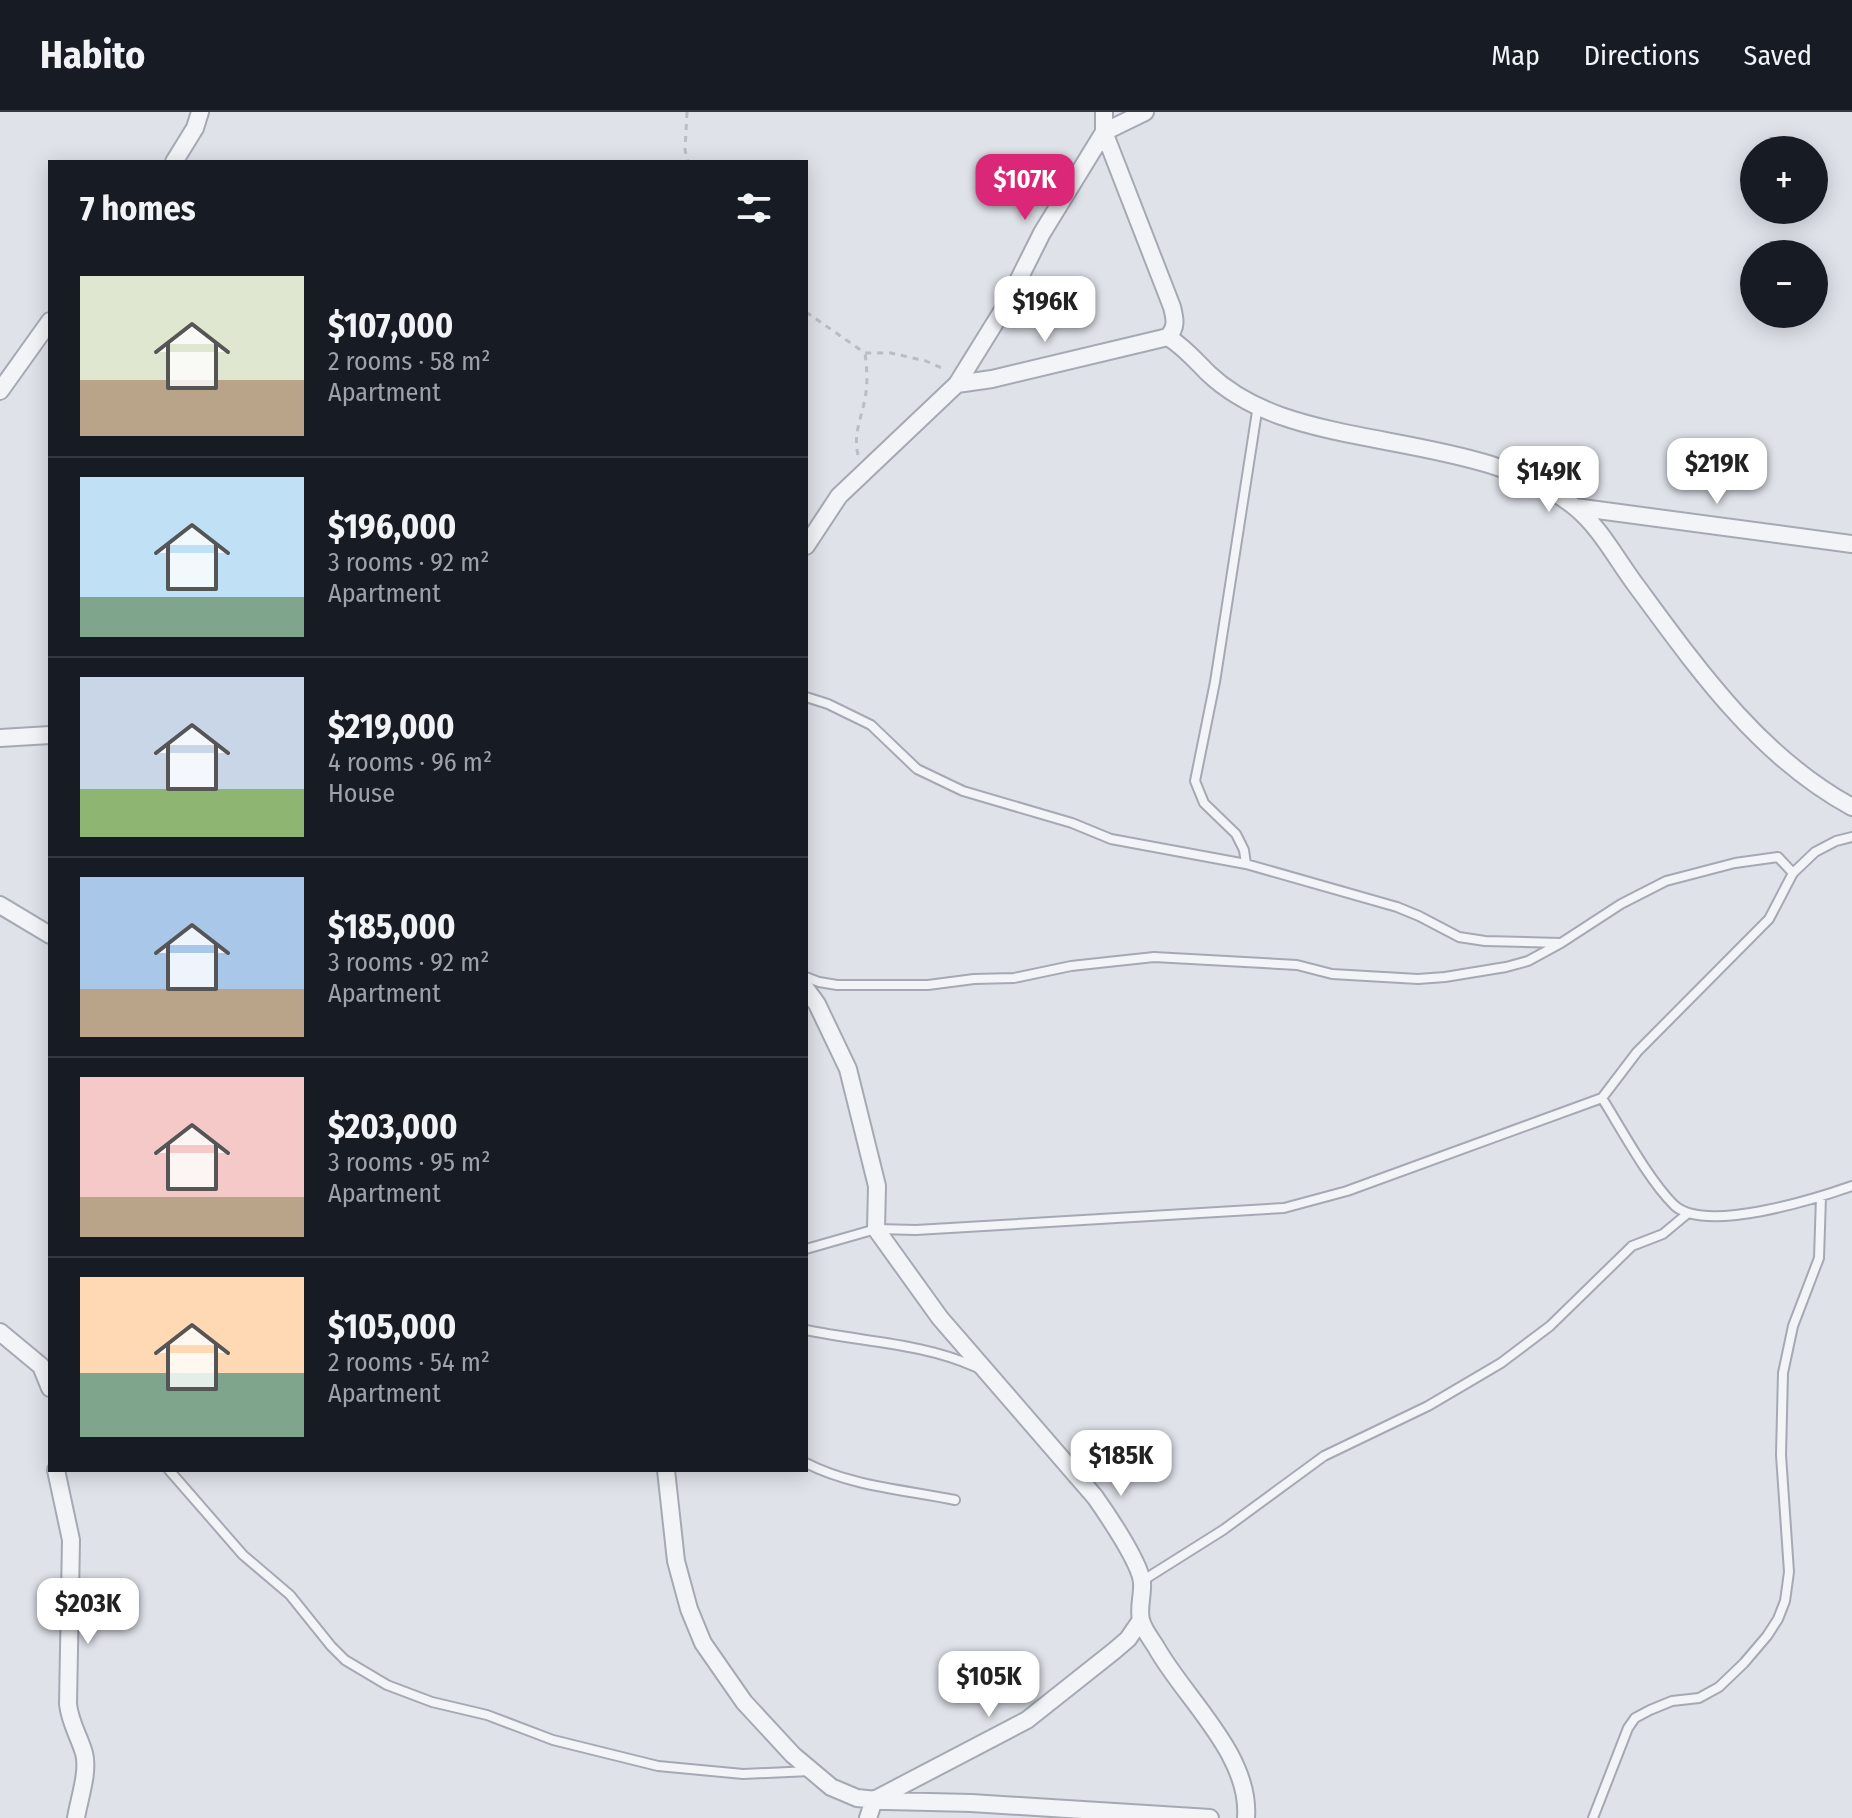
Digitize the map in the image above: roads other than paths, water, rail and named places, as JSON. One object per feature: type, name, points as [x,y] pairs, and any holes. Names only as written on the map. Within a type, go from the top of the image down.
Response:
[{"type":"street","points":[[175,160],[195,128],[200,112]]},
{"type":"street","points":[[1104,112],[1104,132],[1172,307],[1176,322],[1168,337]]},
{"type":"street","points":[[808,543],[839,496],[957,384],[1006,305],[1042,233],[1104,132],[1145,112]]},
{"type":"street","points":[[0,391],[48,324]]},
{"type":"street","points":[[957,384],[992,379],[1168,337],[1184,347],[1222,384],[1258,405],[1300,421],[1479,463],[1543,487],[1575,507],[1598,532],[1718,695],[1743,722],[1807,779],[1852,807]]},
{"type":"street","points":[[1575,507],[1852,544]]},
{"type":"street","points":[[0,738],[48,735]]},
{"type":"street","points":[[0,905],[48,934]]},
{"type":"street","points":[[808,992],[848,1069],[877,1186],[876,1229],[917,1289],[1111,1519],[1142,1581],[1141,1620],[1164,1662],[1238,1769],[1245,1794],[1246,1818]]},
{"type":"street","points":[[0,1332],[46,1370]]},
{"type":"street","points":[[56,1472],[71,1540],[68,1704],[70,1720],[84,1752],[85,1764],[76,1818]]},
{"type":"street","points":[[666,1472],[676,1561],[689,1609],[703,1643],[744,1702],[811,1771],[831,1787],[857,1798],[874,1800],[1185,1814],[1210,1818]]},
{"type":"street","points":[[868,1818],[874,1800],[1027,1720],[1128,1639],[1141,1620]]},
{"type":"lane","points":[[1246,864],[1244,850],[1236,834],[1204,803],[1195,781],[1215,682],[1258,405]]},
{"type":"lane","points":[[808,698],[871,725],[917,769],[963,791],[1072,823],[1111,839],[1246,864],[1397,907],[1459,937],[1561,943]]},
{"type":"lane","points":[[808,1248],[876,1229],[916,1230],[1284,1208],[1347,1191],[1602,1098],[1637,1052],[1769,919],[1793,873],[1815,852],[1852,837]]},
{"type":"lane","points":[[808,978],[837,985],[928,985],[1014,978],[1071,966],[1154,957],[1297,965],[1332,974],[1418,979],[1528,961],[1621,904],[1666,881],[1735,863],[1778,857],[1793,873]]},
{"type":"lane","points":[[1602,1098],[1655,1179],[1675,1205],[1687,1214],[1697,1217],[1732,1216],[1821,1197],[1852,1186]]},
{"type":"lane","points":[[1593,1818],[1628,1728],[1635,1718],[1672,1701],[1699,1698],[1719,1687],[1767,1636],[1785,1601],[1789,1572],[1781,1455],[1783,1373],[1793,1326],[1819,1258],[1821,1197]]},
{"type":"lane","points":[[1142,1581],[1223,1530],[1324,1456],[1428,1406],[1501,1363],[1550,1326],[1632,1246],[1663,1234],[1687,1214]]},
{"type":"lane","points":[[808,1330],[914,1346],[952,1356],[983,1369]]},
{"type":"lane","points":[[808,1464],[823,1472],[847,1478],[955,1500]]},
{"type":"lane","points":[[171,1472],[243,1555],[290,1595],[345,1660],[387,1685],[432,1702],[487,1715],[553,1740],[658,1766],[743,1774],[811,1771]]}]
